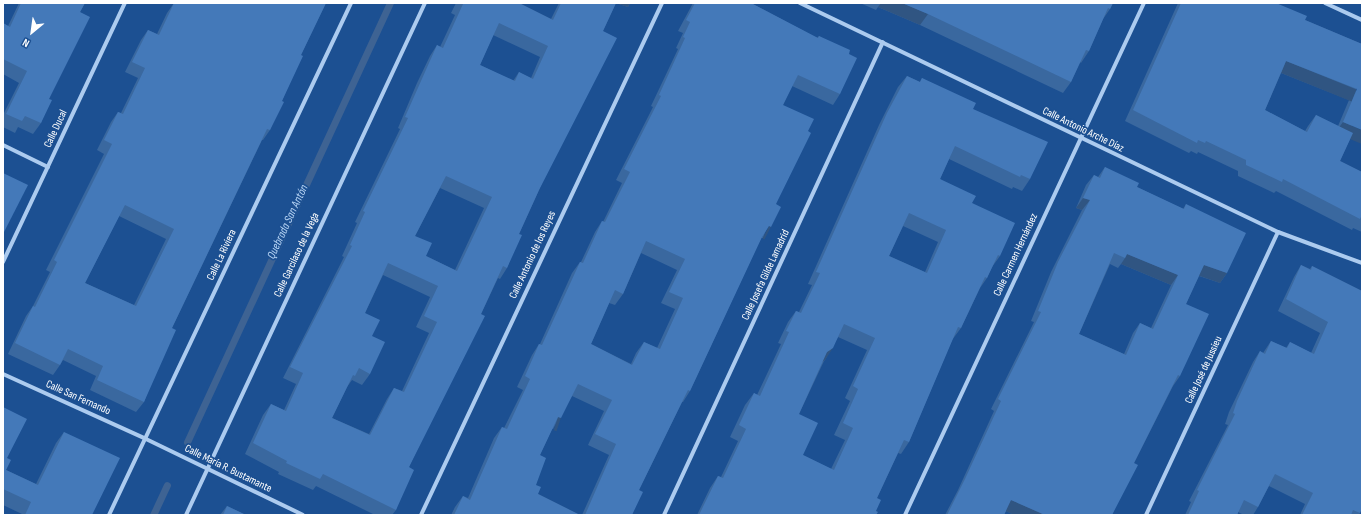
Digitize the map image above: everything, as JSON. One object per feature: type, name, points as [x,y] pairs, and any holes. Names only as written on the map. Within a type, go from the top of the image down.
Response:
[{"type":"street","name":"Calle Ducal","points":[[3,262],[125,3]]},
{"type":"street","name":"Calle La Riviera","points":[[109,515],[351,3]]},
{"type":"street","name":"Calle Garcilaso de la Vega","points":[[186,515],[425,3]]},
{"type":"street","name":"Calle Antonio de los Reyes","points":[[421,515],[662,3]]},
{"type":"street","name":"Calle Antonio Arche Díaz","points":[[800,3],[884,42],[1080,139],[1278,232],[1362,263]]},
{"type":"street","name":"Calle Carmen Hernández","points":[[905,515],[1144,3]]},
{"type":"street","points":[[1325,3],[1362,20]]},
{"type":"street","name":"Calle Josefa Gilde Lamadrid","points":[[664,515],[884,42]]},
{"type":"street","points":[[3,145],[48,167]]},
{"type":"street","name":"Calle José de Jussieu","points":[[1146,515],[1278,232]]},
{"type":"street","name":"Calle San Fernando","points":[[3,374],[146,439]]},
{"type":"street","name":"Calle María R. Bustamante","points":[[146,439],[207,470],[303,515]]},
{"type":"building","points":[[21,3],[85,3],[80,12],[90,17],[49,99],[52,100],[41,123],[25,116],[22,121],[6,114],[27,71],[3,59],[3,23],[10,27]]},
{"type":"building","points":[[174,3],[326,3],[301,55],[303,56],[282,101],[284,102],[270,130],[267,129],[172,328],[176,330],[144,402],[97,380],[103,366],[68,349],[60,365],[15,343],[57,262],[54,260],[112,144],[104,140],[118,112],[123,114],[145,68],[132,62],[148,30],[159,35]],"holes":[[[125,205],[174,229],[136,306],[85,283]]]},
{"type":"building","points":[[460,3],[519,3],[553,20],[561,3],[616,3],[603,31],[617,38],[539,190],[519,234],[522,235],[507,268],[503,266],[481,314],[485,316],[409,467],[414,470],[396,510],[323,474],[320,479],[286,463],[287,461],[253,443],[271,404],[286,411],[303,373],[290,367],[352,246],[350,245],[365,212],[363,211],[408,118],[405,117],[437,45],[443,48],[463,4]],"holes":[[[499,23],[548,46],[533,79],[519,72],[515,81],[480,65]],[[446,176],[492,197],[457,271],[426,256],[432,243],[415,236]],[[388,263],[438,286],[424,316],[437,322],[404,392],[394,388],[370,435],[332,418],[353,375],[355,376],[359,368],[370,374],[385,342],[372,336],[380,320],[365,313]]]},
{"type":"building","points":[[695,3],[751,3],[818,38],[819,36],[850,50],[849,54],[857,58],[840,94],[798,75],[783,105],[814,119],[808,131],[811,133],[776,204],[781,207],[771,227],[769,226],[762,237],[690,391],[688,390],[639,490],[643,492],[632,515],[585,515],[616,444],[595,434],[612,400],[578,384],[561,418],[558,417],[540,455],[546,458],[536,485],[541,487],[538,494],[580,515],[454,515],[463,496],[470,500],[502,427],[507,429],[530,379],[525,376],[539,344],[542,345],[580,262],[583,263],[602,221],[605,222],[630,172],[624,169],[661,96],[659,95],[685,38],[683,37],[690,22],[686,20]],"holes":[[[646,241],[685,259],[669,292],[683,298],[660,349],[644,342],[632,365],[591,344],[615,290],[623,294]]]},
{"type":"building","points":[[902,3],[1113,3],[1110,9],[1108,8],[1089,51],[1086,50],[1071,82]]},
{"type":"building","points":[[1181,3],[1276,3],[1307,16],[1305,20],[1362,44],[1362,130],[1343,122],[1357,89],[1286,61],[1265,110],[1307,132],[1316,115],[1353,133],[1340,161],[1362,172],[1362,217],[1360,219],[1283,179],[1282,182],[1246,165],[1246,160],[1206,141],[1205,143],[1198,140],[1197,143],[1133,110]]},
{"type":"building","points":[[907,76],[920,82],[922,78],[976,103],[973,109],[1048,142],[1030,179],[1021,175],[1020,177],[955,146],[940,179],[976,196],[972,203],[1015,223],[1000,256],[998,255],[987,278],[985,277],[961,328],[958,327],[909,442],[904,440],[877,498],[881,500],[876,511],[878,512],[876,515],[699,515],[718,476],[723,478],[746,429],[739,425],[754,393],[760,396],[789,332],[786,331],[796,311],[801,313],[820,273],[816,272],[887,113]],"holes":[[[909,213],[946,230],[927,273],[889,256]],[[844,324],[875,338],[853,386],[858,389],[843,423],[853,428],[834,470],[803,455],[818,423],[799,414],[827,352],[833,348]]]},
{"type":"building","points":[[1105,167],[1139,183],[1137,187],[1184,209],[1186,204],[1246,233],[1227,273],[1204,265],[1186,304],[1209,314],[1180,376],[1178,375],[1134,463],[1138,465],[1112,515],[1045,515],[1011,500],[1004,515],[947,515],[1001,401],[998,399],[1041,312],[1038,311],[1058,262],[1090,200],[1083,198],[1094,175],[1100,178]],"holes":[[[1114,253],[1125,258],[1127,254],[1178,275],[1153,329],[1140,323],[1126,355],[1079,334]]]},
{"type":"building","points":[[3,173],[28,185],[3,234]]},
{"type":"building","points":[[1301,265],[1311,270],[1312,266],[1362,291],[1362,509],[1360,513],[1353,510],[1351,515],[1302,515],[1313,493],[1275,474],[1258,507],[1244,500],[1237,515],[1188,515],[1199,491],[1197,490],[1235,414],[1233,413],[1237,401],[1260,351],[1265,354],[1271,341],[1287,348],[1290,342],[1314,354],[1328,322],[1286,299]]},
{"type":"building","points":[[3,407],[27,419],[7,458],[11,460],[6,470],[38,485],[64,432],[120,458],[92,515],[25,515],[31,502],[3,489]]},
{"type":"building","points":[[227,506],[246,515],[223,515]]},
{"type":"waterway","name":"Quebrada San Antón","points":[[187,442],[390,3]]},
{"type":"waterway","name":"Quebrada San Antón","points":[[153,515],[167,485]]}]
